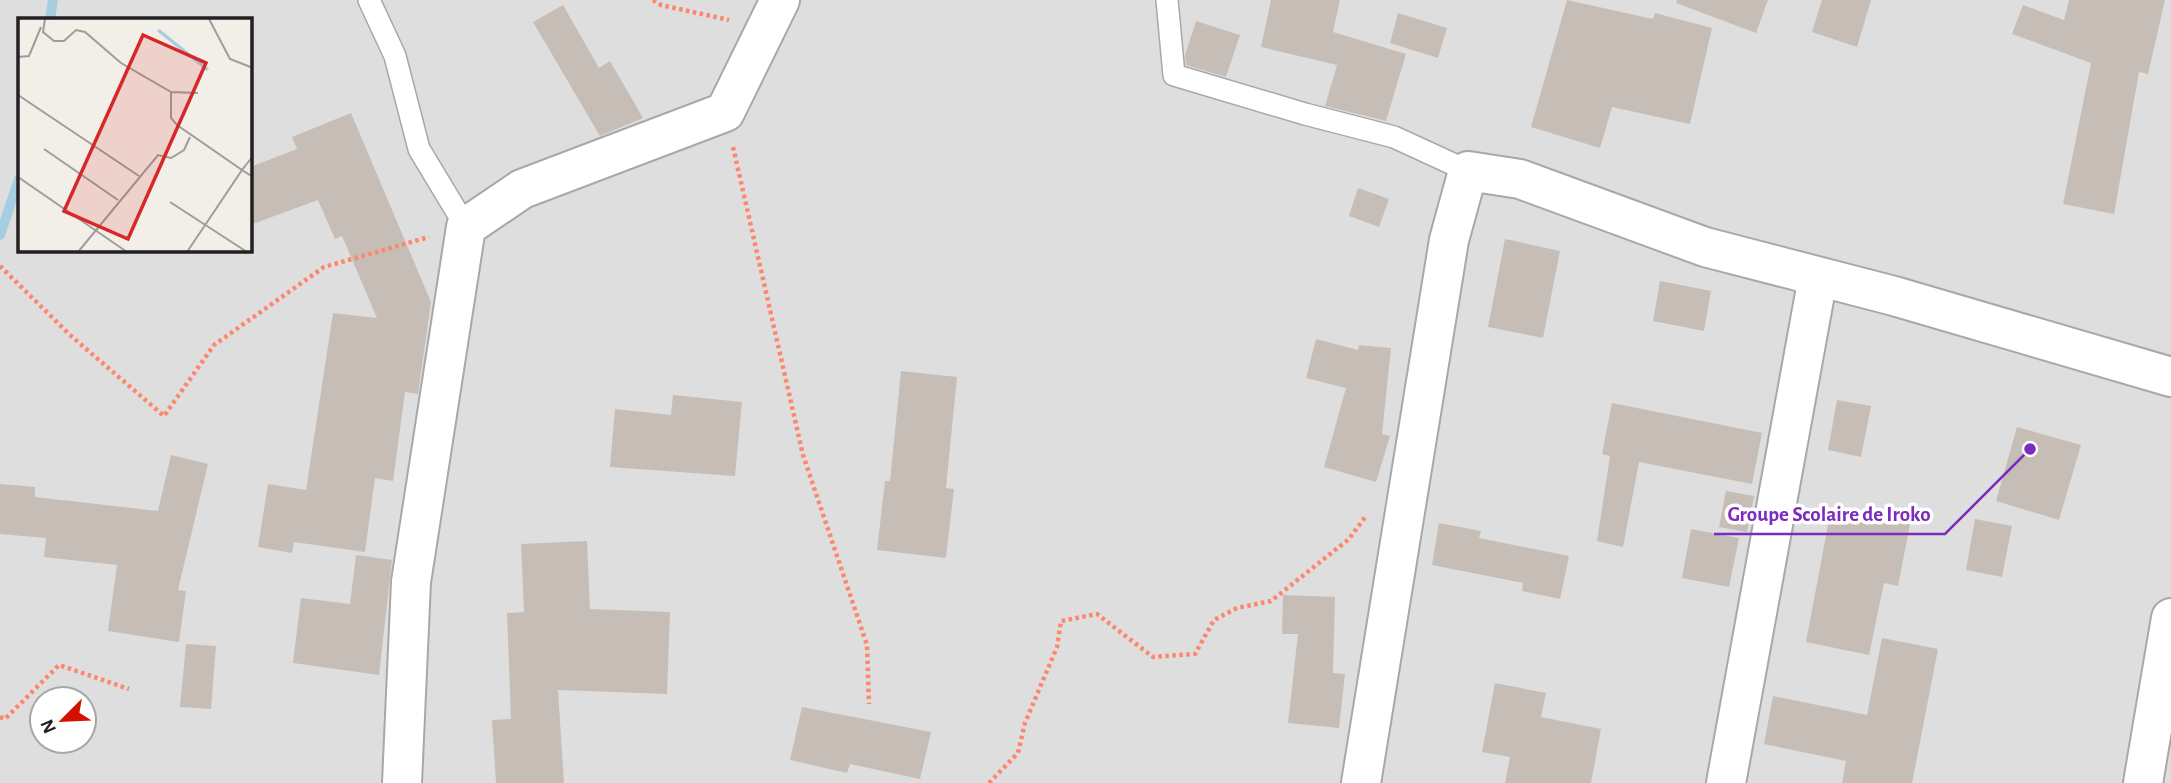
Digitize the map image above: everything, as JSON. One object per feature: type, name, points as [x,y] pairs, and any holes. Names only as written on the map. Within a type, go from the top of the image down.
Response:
[{"type":"street","points":[[401,783],[411,582],[466,227],[522,188],[725,112],[778,7]]},
{"type":"street","points":[[1362,783],[1449,240],[1468,171],[1520,179],[1705,247],[2171,377]]},
{"type":"street","points":[[1726,783],[1818,277]]},
{"type":"street","points":[[2143,783],[2171,618]]},
{"type":"lane","points":[[369,0],[395,56],[419,149],[466,227]]},
{"type":"lane","points":[[1167,0],[1174,75],[1394,137],[1468,171]]},
{"type":"path","points":[[653,0],[661,5],[730,21],[778,7]]},
{"type":"path","points":[[725,112],[776,325],[803,455],[867,645],[869,704]]},
{"type":"path","points":[[0,266],[70,335],[164,416],[214,345],[324,267],[466,227]]},
{"type":"path","points":[[989,783],[1018,753],[1025,723],[1057,647],[1061,621],[1097,614],[1153,657],[1195,654],[1214,620],[1237,608],[1271,601],[1349,539],[1383,492],[1411,483]]},
{"type":"path","points":[[0,717],[5,719],[59,665],[129,688]]},
{"type":"shaded area","points":[[0,0],[2171,0],[2171,783],[0,783]]},
{"type":"building","points":[[1271,0],[1340,0],[1333,32],[1406,54],[1386,121],[1325,106],[1337,65],[1261,47]]},
{"type":"building","points":[[1567,0],[1653,19],[1655,13],[1712,28],[1690,124],[1612,107],[1600,148],[1531,127]]},
{"type":"building","points":[[1677,0],[1768,0],[1756,33],[1676,3]]},
{"type":"building","points":[[1822,0],[1871,0],[1857,47],[1812,32]]},
{"type":"building","points":[[2069,0],[2165,0],[2148,74],[2139,72],[2114,214],[2063,204],[2091,63],[2012,34],[2023,5],[2064,20]]},
{"type":"building","points":[[563,5],[599,68],[610,61],[643,118],[600,136],[533,22]]},
{"type":"building","points":[[1398,13],[1447,28],[1438,58],[1390,43]]},
{"type":"building","points":[[1196,21],[1240,35],[1226,77],[1186,65],[1185,55]]},
{"type":"building","points":[[351,113],[431,302],[418,394],[405,392],[393,481],[375,478],[365,552],[294,542],[292,553],[258,547],[268,484],[306,490],[333,313],[377,318],[342,236],[335,239],[318,200],[252,224],[252,166],[297,149],[292,137]]},
{"type":"building","points":[[1358,188],[1389,199],[1379,227],[1349,216]]},
{"type":"building","points":[[1505,239],[1560,251],[1543,338],[1488,327]]},
{"type":"building","points":[[1660,281],[1711,291],[1704,331],[1653,321]]},
{"type":"building","points":[[1316,339],[1358,350],[1359,345],[1391,348],[1382,434],[1390,436],[1376,482],[1324,467],[1346,388],[1306,378]]},
{"type":"building","points":[[901,371],[957,377],[946,488],[954,489],[946,558],[877,550],[885,481],[890,481]]},
{"type":"building","points":[[673,395],[742,402],[735,476],[610,467],[615,409],[671,415]]},
{"type":"building","points":[[1837,400],[1871,406],[1861,457],[1828,450]]},
{"type":"building","points":[[1612,403],[1762,433],[1752,484],[1639,462],[1623,547],[1597,541],[1610,456],[1602,454]]},
{"type":"building","points":[[2017,427],[2081,445],[2059,520],[1996,501]]},
{"type":"building","points":[[171,455],[208,464],[178,590],[186,591],[179,642],[108,631],[117,565],[44,557],[46,538],[0,534],[0,484],[35,487],[35,497],[158,511]]},
{"type":"building","points":[[1726,491],[1754,496],[1747,532],[1719,527]]},
{"type":"building","points":[[1831,509],[1910,524],[1898,586],[1884,583],[1869,655],[1806,642]]},
{"type":"building","points":[[1975,519],[2012,526],[2002,577],[1966,570]]},
{"type":"building","points":[[1439,523],[1481,531],[1479,538],[1569,556],[1560,599],[1522,591],[1523,583],[1432,565]]},
{"type":"building","points":[[1691,529],[1739,538],[1729,587],[1682,578]]},
{"type":"building","points":[[587,541],[590,609],[670,612],[667,694],[558,690],[564,783],[496,783],[492,720],[511,719],[507,613],[524,612],[521,544]]},
{"type":"building","points":[[356,555],[392,560],[379,675],[293,663],[301,598],[350,604]]},
{"type":"building","points":[[1283,595],[1335,597],[1333,673],[1345,674],[1339,728],[1288,723],[1298,634],[1282,634]]},
{"type":"building","points":[[1882,638],[1938,649],[1912,783],[1842,783],[1846,761],[1764,744],[1773,696],[1867,715]]},
{"type":"building","points":[[186,644],[216,646],[211,709],[180,707]]},
{"type":"building","points":[[1495,683],[1546,693],[1541,717],[1601,729],[1591,783],[1505,783],[1510,757],[1482,752]]},
{"type":"building","points":[[802,707],[931,732],[920,779],[850,764],[847,773],[790,760]]},
{"type":"waterway","points":[[50,18],[53,0]]},
{"type":"waterway","points":[[0,235],[18,182]]},
{"type":"place","name":"Groupe Scolaire de Iroko","points":[[2030,449]]}]
